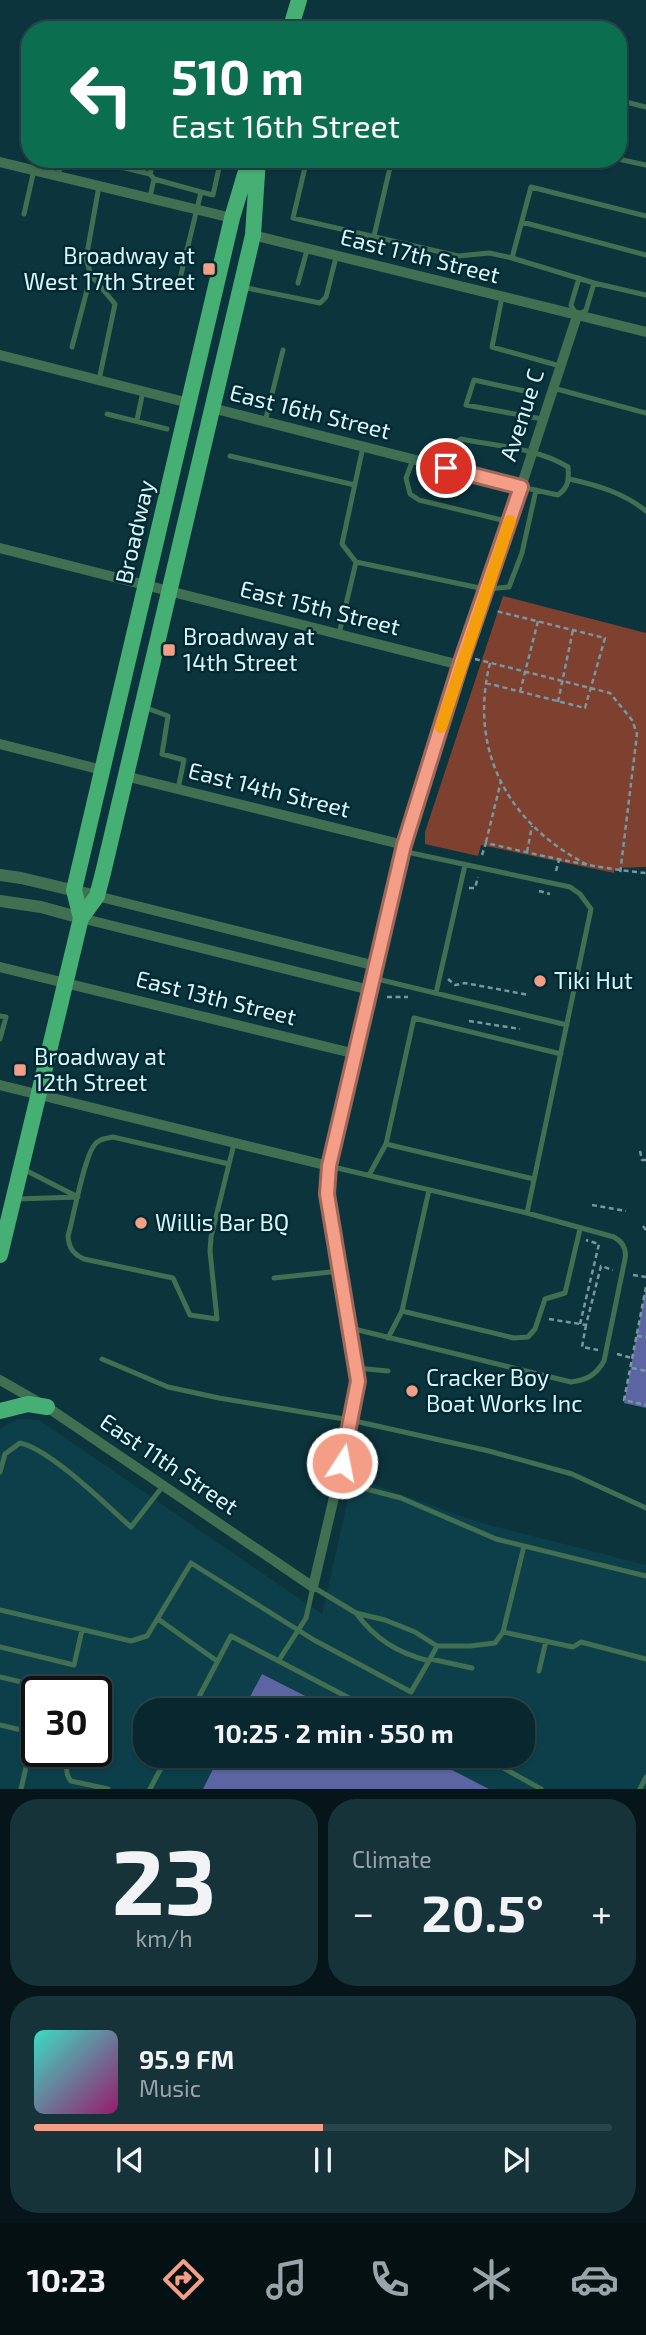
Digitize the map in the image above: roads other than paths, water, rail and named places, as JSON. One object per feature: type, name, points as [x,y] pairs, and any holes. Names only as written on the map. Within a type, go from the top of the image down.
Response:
[{"type":"main road","points":[[293,21],[299,0]]},
{"type":"main road","name":"Broadway","points":[[81,918],[74,890],[232,218],[250,168]]},
{"type":"main road","name":"Broadway","points":[[0,1255],[81,918],[97,896],[142,706],[253,235],[257,168]]},
{"type":"main road","points":[[0,1411],[27,1404],[47,1407]]},
{"type":"street","points":[[0,162],[21,167]]},
{"type":"street","points":[[26,168],[232,218]]},
{"type":"street","name":"East 17th Street","points":[[253,235],[646,332]]},
{"type":"street","name":"Avenue C","points":[[313,1587],[358,1381],[327,1194],[329,1166],[403,848],[460,665],[488,589],[577,316]]},
{"type":"street","points":[[0,355],[189,403]]},
{"type":"street","name":"East 16th Street","points":[[212,408],[521,487]]},
{"type":"street","name":"East 15th Street","points":[[0,548],[460,665]]},
{"type":"street","points":[[0,744],[102,770]]},
{"type":"street","name":"East 14th Street","points":[[125,776],[403,848]]},
{"type":"street","points":[[0,875],[74,890],[376,966]]},
{"type":"street","points":[[0,901],[41,907],[81,918]]},
{"type":"street","name":"East 13th Street","points":[[81,918],[372,984]]},
{"type":"street","name":"East 13th Street","points":[[0,967],[356,1054]]},
{"type":"street","points":[[0,1085],[329,1166]]},
{"type":"street","name":"East 11th Street","points":[[0,1380],[47,1407],[313,1587]]},
{"type":"lane","points":[[627,102],[646,107]]},
{"type":"lane","points":[[627,161],[646,165]]},
{"type":"lane","points":[[56,176],[60,168]]},
{"type":"lane","points":[[121,168],[213,195],[219,168]]},
{"type":"lane","points":[[150,197],[153,168]]},
{"type":"lane","points":[[304,168],[293,218],[458,256],[489,253],[512,258],[594,283],[646,295]]},
{"type":"lane","points":[[374,236],[390,168]]},
{"type":"lane","points":[[24,214],[34,170]]},
{"type":"lane","points":[[99,186],[86,259],[91,275],[115,304],[99,380]]},
{"type":"lane","points":[[512,258],[531,187],[646,216]]},
{"type":"lane","points":[[179,283],[201,191]]},
{"type":"lane","points":[[522,222],[646,255]]},
{"type":"lane","points":[[298,283],[307,250]]},
{"type":"lane","points":[[240,286],[320,303],[326,297],[336,257]]},
{"type":"lane","points":[[72,347],[91,275]]},
{"type":"lane","points":[[579,278],[571,306],[577,316],[586,310],[594,283]]},
{"type":"lane","points":[[502,297],[492,346],[560,366]]},
{"type":"lane","points":[[265,422],[283,350]]},
{"type":"lane","points":[[528,392],[474,380],[466,405],[542,419]]},
{"type":"lane","points":[[553,388],[646,413]]},
{"type":"lane","points":[[137,420],[143,391]]},
{"type":"lane","points":[[107,414],[167,429]]},
{"type":"lane","points":[[446,468],[450,450],[455,442],[461,439],[556,459],[568,467],[569,479],[565,490],[558,495],[521,487]]},
{"type":"lane","points":[[363,447],[342,544],[356,562],[488,589],[509,587],[514,578],[536,491]]},
{"type":"lane","points":[[230,456],[355,485]]},
{"type":"lane","points":[[414,460],[406,478],[410,494],[419,500],[510,522]]},
{"type":"lane","points":[[569,479],[631,498],[646,512]]},
{"type":"lane","points":[[339,634],[356,562]]},
{"type":"lane","points":[[142,706],[168,716],[162,754],[184,760],[178,789]]},
{"type":"lane","points":[[403,848],[465,865],[570,887],[591,909],[527,1213]]},
{"type":"lane","points":[[436,993],[465,865]]},
{"type":"lane","points":[[372,984],[436,993],[567,1025]]},
{"type":"lane","points":[[0,1016],[6,1017],[0,1039]]},
{"type":"lane","points":[[369,1175],[386,1144],[414,1018],[561,1054]]},
{"type":"lane","points":[[229,1164],[113,1137],[101,1139],[93,1146],[88,1160],[68,1236],[69,1246],[76,1255],[173,1278],[190,1315],[217,1320],[211,1237],[229,1164],[234,1142]]},
{"type":"lane","points":[[386,1144],[534,1179]]},
{"type":"lane","points":[[329,1166],[527,1213],[614,1237],[620,1240],[626,1253],[604,1361],[595,1374],[584,1380],[571,1382],[349,1328]]},
{"type":"lane","points":[[21,1168],[78,1197]]},
{"type":"lane","points":[[388,1338],[402,1311],[429,1190]]},
{"type":"lane","points":[[14,1199],[78,1197]]},
{"type":"lane","points":[[402,1311],[522,1339],[531,1334],[545,1299],[565,1293],[580,1229]]},
{"type":"lane","points":[[274,1278],[340,1271]]},
{"type":"lane","points":[[102,1359],[168,1387],[350,1420],[489,1451],[572,1474],[646,1508]]},
{"type":"lane","points":[[356,1368],[388,1371]]},
{"type":"lane","points":[[0,1472],[5,1454],[20,1443],[31,1445],[58,1464],[131,1527],[163,1486]]},
{"type":"lane","points":[[338,1481],[401,1498],[496,1539],[646,1576]]},
{"type":"lane","points":[[356,1614],[384,1620],[415,1632],[437,1646],[495,1643],[503,1632],[524,1546]]},
{"type":"lane","points":[[0,1610],[131,1641],[147,1636],[191,1563],[299,1630],[411,1692],[437,1646]]},
{"type":"lane","points":[[279,1660],[306,1618],[313,1587],[356,1614],[367,1628],[403,1655],[472,1668]]},
{"type":"lane","points":[[158,1619],[217,1661]]},
{"type":"lane","points":[[0,1647],[74,1665],[82,1630]]},
{"type":"lane","points":[[503,1632],[573,1647],[581,1642],[646,1659]]},
{"type":"lane","points":[[198,1698],[231,1636],[350,1698]]},
{"type":"lane","points":[[539,1671],[546,1641]]},
{"type":"lane","points":[[0,1677],[21,1682]]},
{"type":"lane","points":[[0,1725],[34,1733],[21,1789]]},
{"type":"lane","points":[[67,1767],[71,1781],[108,1789]]},
{"type":"lane","points":[[150,1789],[161,1768]]},
{"type":"lane","points":[[503,1768],[541,1789]]},
{"type":"lane","points":[[640,1789],[646,1777]]},
{"type":"water","points":[[646,1287],[646,1408],[624,1403]]},
{"type":"water","points":[[262,1674],[309,1698],[249,1698]]},
{"type":"water","points":[[214,1768],[448,1768],[489,1789],[203,1789]]},
{"type":"place","name":"Broadway at West 17th Street","points":[[209,269]]},
{"type":"place","name":"Broadway at 14th Street","points":[[169,650]]},
{"type":"place","name":"Tiki Hut","points":[[540,981]]},
{"type":"place","name":"Broadway at 12th Street","points":[[20,1070]]},
{"type":"place","name":"Willis Bar BQ","points":[[141,1223]]},
{"type":"place","name":"Cracker Boy Boat Works Inc","points":[[412,1391]]}]
